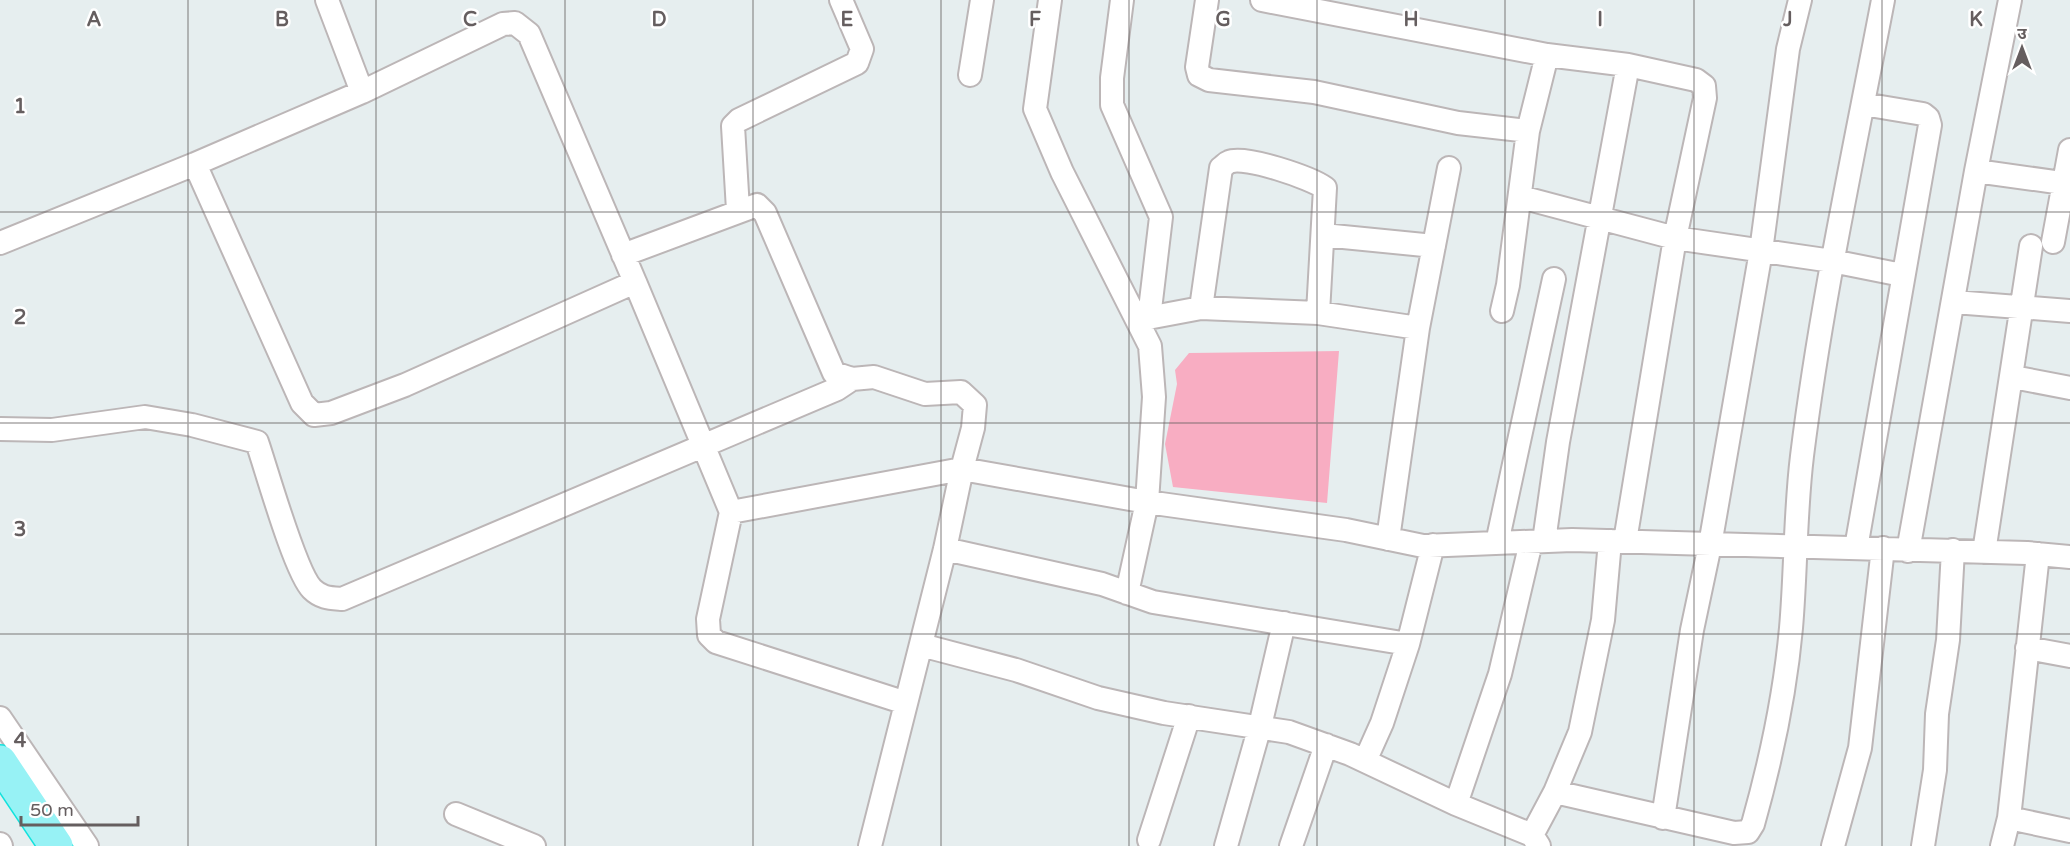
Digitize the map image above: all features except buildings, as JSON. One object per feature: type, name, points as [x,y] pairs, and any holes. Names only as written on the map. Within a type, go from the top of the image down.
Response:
[{"type":"highway","points":[[0,762],[56,846]]},
{"type":"highway","points":[[0,799],[32,846]]},
{"type":"street","points":[[327,0],[362,92]]},
{"type":"street","points":[[738,210],[733,126],[739,120],[857,63],[861,56],[862,49],[841,0]]},
{"type":"street","points":[[970,75],[982,0]]},
{"type":"street","points":[[1050,0],[1035,109],[1062,172],[1143,319],[1150,346],[1154,397],[1147,502],[1127,593]]},
{"type":"street","points":[[1122,0],[1112,78],[1112,105],[1161,217],[1143,319]]},
{"type":"street","points":[[1207,0],[1197,68],[1199,75],[1209,80],[1314,93],[1458,123],[1528,131]]},
{"type":"street","points":[[1663,818],[1692,630],[1710,545],[1761,251],[1781,119],[1788,49],[1800,0]]},
{"type":"street","points":[[1555,792],[1663,818],[1734,832],[1748,831],[1753,824],[1775,742],[1791,628],[1793,546],[1802,456],[1832,261],[1883,0]]},
{"type":"street","points":[[1908,551],[1976,171],[2010,0]]},
{"type":"street","points":[[921,645],[1016,670],[1098,698],[1289,732],[1365,761],[1535,841],[1580,732],[1604,620],[1675,238],[1706,98],[1704,86],[1696,80],[1628,65],[1546,55],[1277,1]]},
{"type":"street","points":[[0,243],[195,164],[362,92],[503,24],[515,23],[529,34],[731,512],[708,619],[709,635],[716,642],[906,704]]},
{"type":"street","points":[[1502,311],[1521,196],[1528,131],[1546,55]]},
{"type":"street","points":[[1456,804],[1500,674],[1538,541],[1628,65]]},
{"type":"street","points":[[1856,548],[1930,125],[1928,117],[1923,114],[1863,104]]},
{"type":"street","points":[[1984,552],[2023,308],[2042,244],[2066,184],[2070,150]]},
{"type":"street","points":[[1201,308],[1221,168],[1228,162],[1240,161],[1277,169],[1325,188],[1318,313]]},
{"type":"street","points":[[195,164],[302,402],[314,415],[331,413],[405,385],[635,282]]},
{"type":"street","points":[[1388,539],[1418,328],[1449,168]]},
{"type":"street","points":[[1976,171],[2066,184]]},
{"type":"street","points":[[1521,196],[1675,238],[1832,261],[1902,275]]},
{"type":"street","points":[[623,255],[738,210],[758,205],[765,213],[834,373],[852,379],[874,377],[925,394],[961,392],[975,405],[973,428],[945,549],[873,845]]},
{"type":"street","points":[[1323,235],[1434,246]]},
{"type":"street","points":[[1497,543],[1554,279]]},
{"type":"street","points":[[1954,302],[2070,310]]},
{"type":"street","points":[[1143,319],[1201,308],[1318,313],[1418,328]]},
{"type":"street","points":[[2013,377],[2070,388]]},
{"type":"street","points":[[0,429],[52,430],[145,417],[192,425],[257,442],[294,554],[310,588],[322,597],[342,599],[837,389],[852,379]]},
{"type":"street","points":[[731,512],[925,474],[962,469],[1147,502],[1346,530],[1433,545],[1617,541],[1883,548],[1908,551],[1953,550],[2070,557]]},
{"type":"street","points":[[1365,761],[1382,723],[1408,644],[1433,545]]},
{"type":"street","points":[[1833,846],[1860,748],[1883,548]]},
{"type":"street","points":[[945,549],[1102,584],[1153,602],[1408,644]]},
{"type":"street","points":[[1923,846],[1935,770],[1936,714],[1948,640],[1953,550]]},
{"type":"street","points":[[2002,846],[2009,818],[2038,554]]},
{"type":"street","points":[[1226,846],[1260,726],[1284,623]]},
{"type":"street","points":[[2027,648],[2070,656]]},
{"type":"street","points":[[1149,840],[1189,716]]},
{"type":"street","points":[[0,718],[87,846]]},
{"type":"street","points":[[1291,846],[1326,745]]},
{"type":"street","points":[[456,814],[534,846]]},
{"type":"street","points":[[2009,818],[2070,831]]},
{"type":"shaded area","points":[[1339,351],[1327,503],[1173,487],[1165,444],[1177,384],[1175,370],[1189,353]]}]
